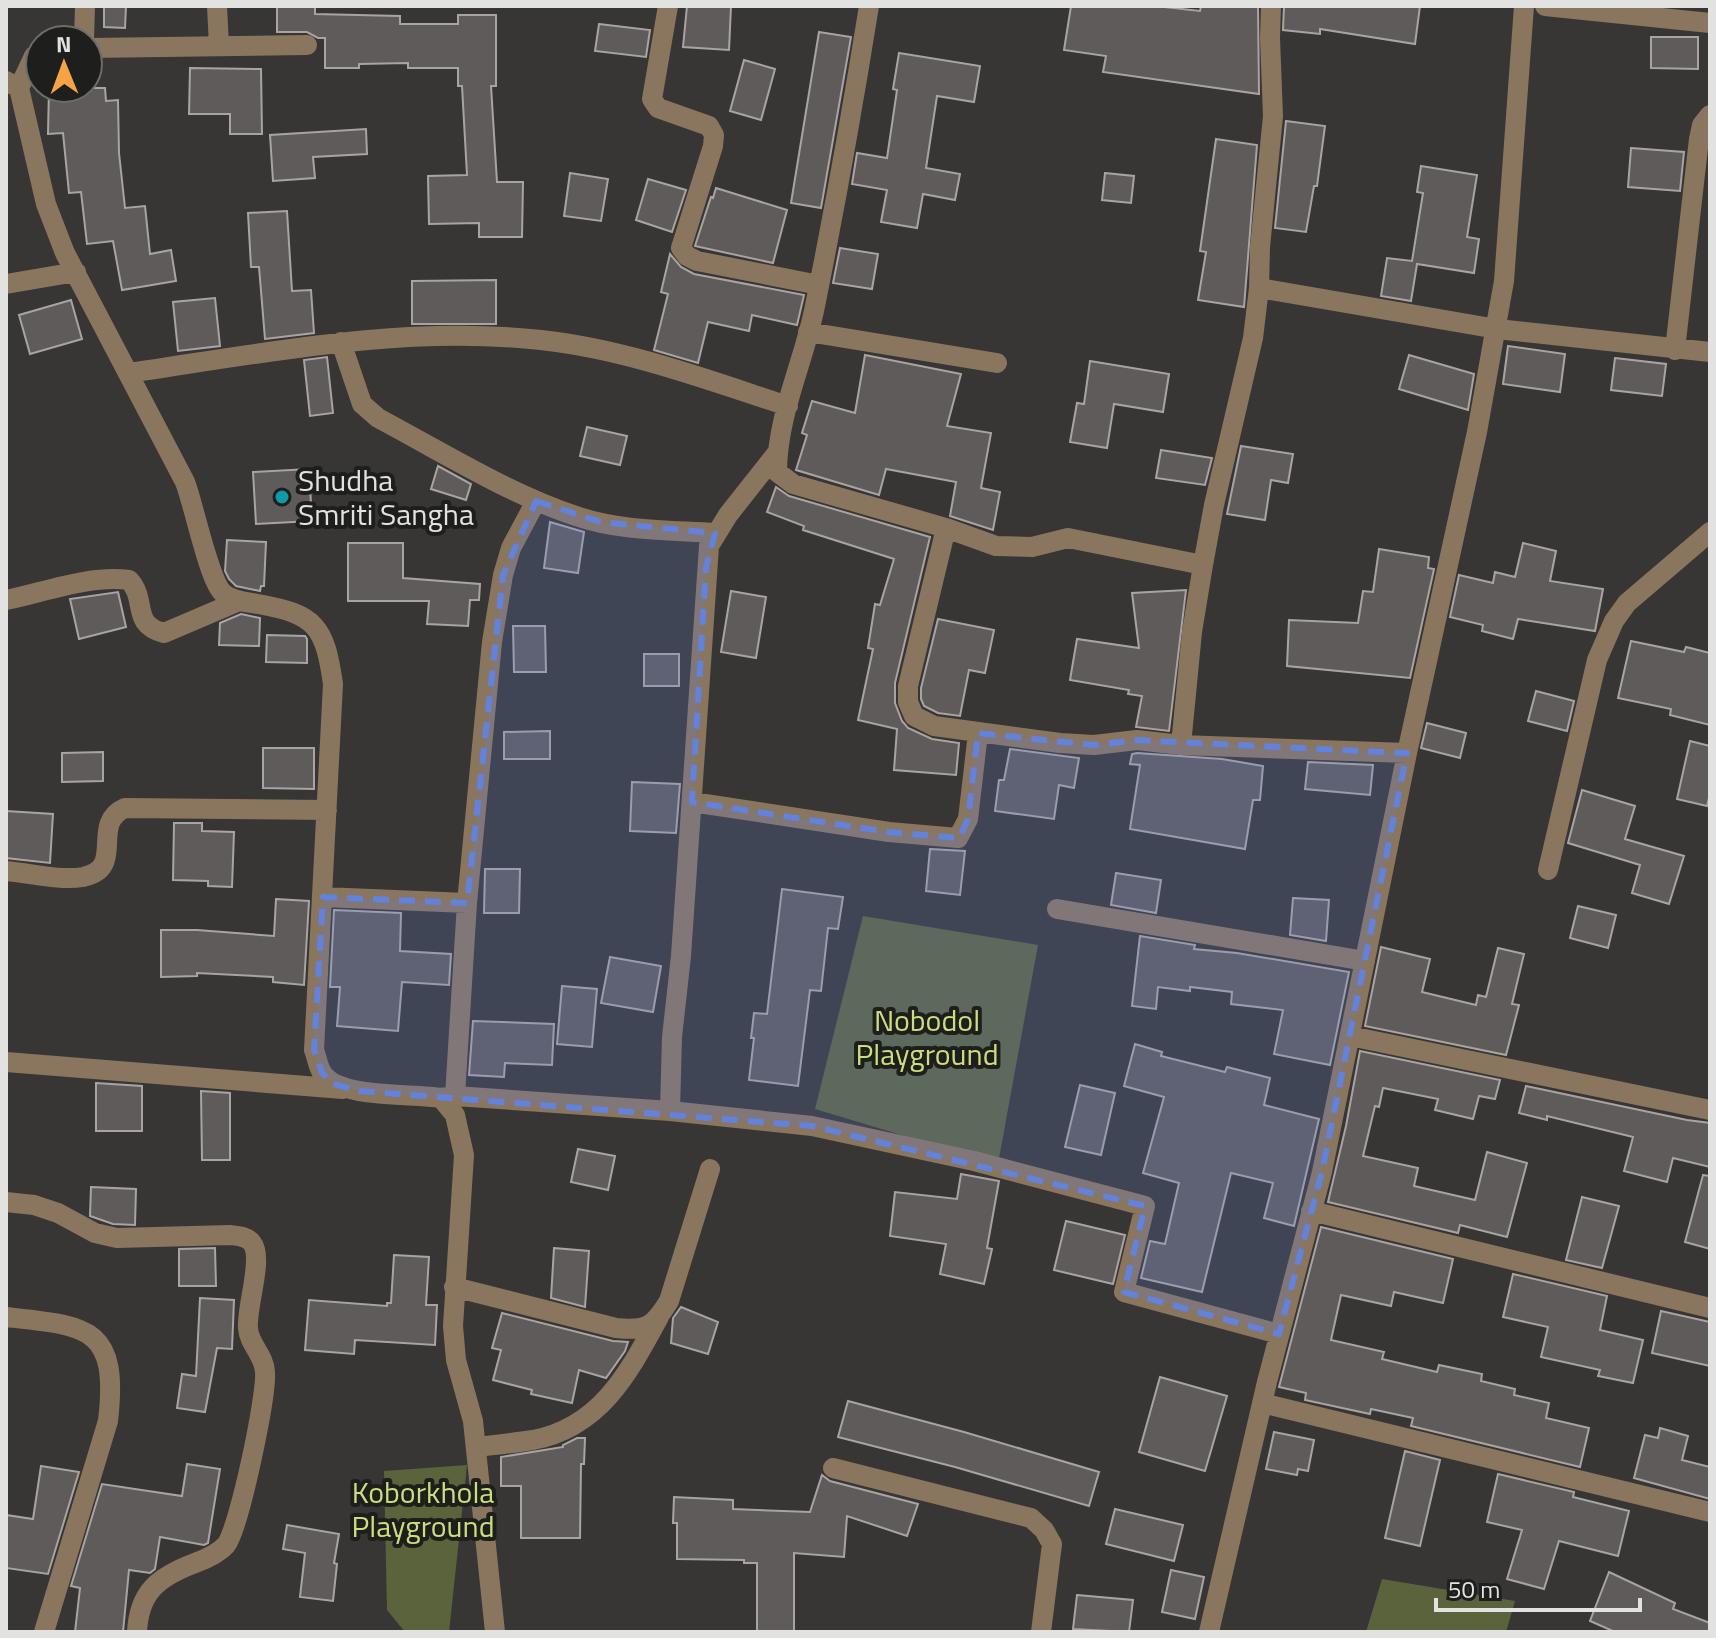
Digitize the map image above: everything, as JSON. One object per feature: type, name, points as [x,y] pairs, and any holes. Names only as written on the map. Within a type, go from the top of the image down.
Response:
[{"type":"street","points":[[217,6],[219,46]]},
{"type":"street","points":[[668,6],[652,99],[658,108],[709,126],[714,135],[681,248],[687,256],[697,261],[819,285]]},
{"type":"street","points":[[869,6],[844,159],[819,285],[777,453],[777,472],[793,484],[946,528],[996,546],[1032,547],[1068,538],[1203,565]]},
{"type":"street","points":[[1181,745],[1192,632],[1203,565],[1253,338],[1273,116],[1271,6]]},
{"type":"street","points":[[1209,1632],[1262,1403],[1322,1172],[1497,329],[1504,281],[1524,6]]},
{"type":"street","points":[[1545,6],[1710,23]]},
{"type":"street","points":[[104,48],[307,45]]},
{"type":"street","points":[[13,85],[46,204],[65,253],[185,482],[194,504],[211,571],[221,592],[239,601],[271,606],[301,616],[318,629],[328,650],[333,684],[314,1050],[322,1073],[333,1084],[359,1091]]},
{"type":"street","points":[[1675,350],[1701,206],[1699,139],[1702,125],[1710,115]]},
{"type":"street","points":[[6,284],[76,272]]},
{"type":"street","points":[[1259,288],[1497,329],[1710,352]]},
{"type":"street","points":[[808,332],[997,363]]},
{"type":"street","points":[[129,373],[391,336],[487,336],[590,348],[663,366],[788,406]]},
{"type":"street","points":[[341,342],[362,404],[378,418],[536,501],[577,517],[601,522],[715,533]]},
{"type":"street","points":[[670,1111],[672,1037],[704,647],[709,546],[715,533],[777,453]]},
{"type":"street","points":[[495,1632],[473,1421],[456,1360],[453,1312],[464,1155],[448,1097],[492,642],[503,575],[511,548],[536,501]]},
{"type":"street","points":[[946,528],[908,686],[908,702],[914,716],[934,726],[1094,745],[1137,740],[1181,745],[1407,753]]},
{"type":"street","points":[[1548,870],[1597,660],[1614,621],[1627,603],[1710,532]]},
{"type":"street","points":[[6,600],[96,580],[129,580],[136,588],[143,619],[151,629],[164,633],[239,601]]},
{"type":"street","points":[[692,802],[889,832],[958,838],[968,819],[978,733]]},
{"type":"street","points":[[6,871],[83,877],[97,871],[105,863],[109,823],[114,813],[125,808],[327,810]]},
{"type":"street","points":[[323,897],[467,903]]},
{"type":"street","points":[[1057,909],[1365,961]]},
{"type":"street","points":[[1350,1036],[1710,1110]]},
{"type":"street","points":[[6,1062],[359,1091],[670,1111],[812,1126],[974,1161],[1145,1206],[1124,1292],[1279,1334]]},
{"type":"street","points":[[476,1447],[535,1439],[557,1432],[592,1412],[611,1396],[629,1372],[669,1301],[710,1169]]},
{"type":"street","points":[[6,1202],[34,1205],[58,1213],[95,1233],[117,1238],[230,1235],[244,1237],[253,1244],[256,1257],[248,1329],[253,1345],[263,1357],[264,1396],[254,1449],[228,1543],[211,1557],[154,1585],[143,1599],[137,1632]]},
{"type":"street","points":[[1311,1211],[1710,1308]]},
{"type":"street","points":[[454,1287],[616,1328],[634,1330],[649,1326],[659,1317]]},
{"type":"street","points":[[6,1317],[85,1330],[98,1341],[109,1366],[111,1392],[108,1421],[44,1632]]},
{"type":"street","points":[[1262,1403],[1710,1512]]},
{"type":"street","points":[[833,1468],[1031,1518],[1044,1530],[1052,1544],[1041,1632]]},
{"type":"highlighted area","points":[[536,501],[601,522],[715,533],[706,568],[692,802],[889,832],[959,838],[968,819],[978,733],[1094,745],[1137,740],[1407,753],[1322,1172],[1279,1334],[1124,1292],[1145,1206],[812,1126],[359,1091],[333,1084],[322,1073],[314,1050],[323,897],[467,903],[503,575]]},
{"type":"green space","name":"Nobodol Playground","points":[[863,916],[1038,945],[998,1164],[815,1109]]},
{"type":"green space","name":"Koborkhola Playground","points":[[467,1465],[449,1632],[405,1632],[387,1610],[384,1471]]},
{"type":"green space","points":[[1382,1579],[1515,1601],[1506,1632],[1366,1632]]},
{"type":"building","points":[[104,6],[126,6],[125,28],[104,27]]},
{"type":"building","points":[[277,6],[315,6],[315,14],[400,16],[400,24],[458,24],[458,15],[496,15],[496,86],[491,86],[497,182],[523,182],[522,237],[479,237],[479,223],[429,224],[428,176],[467,175],[462,86],[458,86],[458,68],[408,68],[408,63],[325,68],[325,38],[307,32],[277,32]]},
{"type":"building","points":[[687,6],[731,6],[729,50],[683,47]]},
{"type":"building","points":[[1071,6],[1155,6],[1200,11],[1201,6],[1258,6],[1259,94],[1103,72],[1106,56],[1064,50]]},
{"type":"building","points":[[1284,6],[1420,6],[1415,44],[1320,29],[1320,34],[1283,30]]},
{"type":"building","points":[[599,24],[650,30],[646,57],[595,51]]},
{"type":"building","points":[[819,32],[851,37],[821,208],[791,203]]},
{"type":"building","points":[[1651,37],[1698,37],[1698,69],[1651,68]]},
{"type":"building","points":[[899,53],[980,66],[974,102],[937,96],[926,168],[960,174],[955,200],[923,194],[917,228],[881,222],[887,190],[852,184],[857,153],[887,158]]},
{"type":"building","points":[[744,60],[775,69],[761,120],[730,111]]},
{"type":"building","points":[[190,68],[261,69],[262,134],[230,134],[230,114],[189,114]]},
{"type":"building","points":[[104,88],[106,101],[118,100],[119,153],[125,208],[145,206],[150,254],[171,250],[176,281],[122,290],[113,241],[87,244],[81,192],[69,193],[63,133],[48,134],[49,104],[104,104]]},
{"type":"building","points":[[1286,121],[1325,126],[1317,186],[1314,186],[1306,232],[1275,228]]},
{"type":"building","points":[[366,129],[367,154],[313,157],[315,178],[273,181],[270,135]]},
{"type":"building","points":[[1216,139],[1257,145],[1244,307],[1198,300],[1206,252],[1200,251]]},
{"type":"building","points":[[1631,148],[1684,152],[1680,191],[1628,187]]},
{"type":"building","points":[[1421,166],[1477,175],[1467,237],[1479,239],[1474,273],[1417,264],[1411,301],[1381,296],[1387,258],[1412,261],[1423,193],[1417,192]]},
{"type":"building","points":[[570,173],[608,179],[601,221],[564,216]]},
{"type":"building","points":[[1105,173],[1134,176],[1131,203],[1102,200]]},
{"type":"building","points":[[648,179],[686,190],[672,232],[636,220]]},
{"type":"building","points":[[716,188],[787,210],[773,263],[695,246]]},
{"type":"building","points":[[287,211],[292,291],[311,290],[314,333],[265,339],[259,267],[251,267],[248,213]]},
{"type":"building","points":[[840,248],[878,254],[872,289],[833,283]]},
{"type":"building","points":[[670,254],[681,267],[694,274],[804,295],[797,325],[752,315],[749,331],[708,322],[698,363],[654,350],[668,294],[661,292]]},
{"type":"building","points":[[496,280],[496,324],[412,324],[412,281]]},
{"type":"building","points":[[215,298],[220,346],[178,351],[173,302]]},
{"type":"building","points":[[71,300],[82,339],[30,354],[19,315]]},
{"type":"building","points":[[1508,346],[1565,354],[1560,392],[1503,384]]},
{"type":"building","points":[[865,355],[961,374],[947,426],[991,433],[981,488],[1000,492],[993,530],[950,516],[956,482],[886,469],[879,495],[796,470],[807,435],[802,433],[812,401],[855,413]]},
{"type":"building","points":[[1409,355],[1474,374],[1468,410],[1399,389]]},
{"type":"building","points":[[327,357],[333,413],[310,416],[304,360]]},
{"type":"building","points":[[1615,358],[1666,364],[1662,396],[1611,390]]},
{"type":"building","points":[[1090,361],[1169,374],[1163,412],[1114,404],[1107,448],[1070,442],[1077,403],[1084,404]]},
{"type":"building","points":[[587,427],[627,436],[620,465],[580,456]]},
{"type":"building","points":[[1241,446],[1293,454],[1288,483],[1271,480],[1265,520],[1227,514]]},
{"type":"building","points":[[1161,450],[1212,458],[1205,485],[1156,478]]},
{"type":"building","points":[[438,466],[471,484],[466,500],[431,489]]},
{"type":"building","name":"Shudha Smriti Sangha","points":[[309,469],[312,521],[256,524],[253,472]]},
{"type":"building","points":[[776,487],[789,496],[930,537],[895,683],[895,703],[908,728],[932,739],[959,743],[956,775],[894,770],[897,729],[858,720],[873,649],[868,648],[875,604],[880,605],[894,559],[803,530],[804,526],[767,512]]},
{"type":"building","points":[[550,522],[584,532],[578,573],[544,568]]},
{"type":"building","points":[[227,540],[266,542],[264,586],[260,591],[236,586],[229,579],[225,571]]},
{"type":"building","points":[[348,543],[403,543],[403,578],[480,584],[479,600],[470,600],[468,626],[427,624],[429,601],[348,601]]},
{"type":"building","points":[[1523,543],[1556,551],[1550,581],[1603,589],[1595,631],[1518,619],[1513,639],[1482,631],[1483,625],[1450,617],[1459,575],[1493,583],[1495,572],[1515,577]]},
{"type":"building","points":[[1379,549],[1429,557],[1428,568],[1434,569],[1410,678],[1287,666],[1289,620],[1358,623],[1363,591],[1373,592]]},
{"type":"building","points":[[1186,590],[1169,731],[1136,727],[1142,696],[1128,694],[1129,690],[1070,680],[1077,639],[1139,648],[1132,593]]},
{"type":"building","points":[[731,591],[766,597],[756,658],[721,652]]},
{"type":"building","points":[[118,592],[126,627],[79,639],[70,599]]},
{"type":"building","points":[[241,614],[260,618],[259,646],[219,645],[220,623]]},
{"type":"building","points":[[938,619],[994,630],[985,673],[969,670],[960,716],[938,713],[924,706],[921,699]]},
{"type":"building","points":[[513,626],[545,626],[546,672],[514,672]]},
{"type":"building","points":[[267,635],[305,636],[307,663],[266,662]]},
{"type":"building","points":[[1631,641],[1684,652],[1686,647],[1710,653],[1710,725],[1670,715],[1671,709],[1618,698]]},
{"type":"building","points":[[644,654],[679,654],[679,686],[644,686]]},
{"type":"building","points":[[1536,691],[1574,701],[1567,731],[1528,721]]},
{"type":"building","points":[[1427,723],[1466,733],[1460,758],[1421,748]]},
{"type":"building","points":[[550,731],[550,759],[504,759],[504,732]]},
{"type":"building","points":[[1690,741],[1710,746],[1707,806],[1677,799]]},
{"type":"building","points":[[263,748],[314,748],[314,789],[263,788]]},
{"type":"building","points":[[1010,749],[1079,758],[1074,788],[1059,785],[1054,819],[995,811],[999,780],[1004,780]]},
{"type":"building","points":[[103,752],[103,781],[62,782],[62,753]]},
{"type":"building","points":[[1132,754],[1222,759],[1263,766],[1260,800],[1253,800],[1245,849],[1130,829],[1140,765],[1130,764]]},
{"type":"building","points":[[1308,762],[1373,765],[1370,795],[1305,789]]},
{"type":"building","points":[[632,782],[680,784],[676,833],[630,831]]},
{"type":"building","points":[[1582,790],[1635,806],[1625,839],[1684,856],[1669,904],[1632,893],[1640,865],[1568,843]]},
{"type":"building","points":[[6,811],[53,814],[50,863],[6,858]]},
{"type":"building","points":[[174,823],[202,823],[202,831],[234,832],[232,887],[208,886],[208,881],[173,880]]},
{"type":"building","points":[[930,849],[965,851],[960,895],[926,891]]},
{"type":"building","points":[[485,869],[520,869],[519,913],[484,913]]},
{"type":"building","points":[[1116,873],[1161,880],[1156,913],[1111,905]]},
{"type":"building","points":[[782,889],[843,897],[838,929],[828,928],[821,991],[810,990],[798,1086],[749,1080],[754,1013],[767,1014]]},
{"type":"building","points":[[1293,898],[1329,900],[1326,941],[1290,935]]},
{"type":"building","points":[[276,899],[309,901],[304,985],[273,982],[273,977],[197,973],[197,976],[161,977],[161,930],[274,936]]},
{"type":"building","points":[[1578,906],[1616,915],[1608,948],[1570,938]]},
{"type":"building","points":[[334,910],[401,913],[400,951],[451,954],[449,985],[402,982],[398,1031],[337,1026],[340,987],[330,987]]},
{"type":"building","points":[[1140,936],[1195,945],[1194,949],[1349,972],[1330,1065],[1274,1054],[1283,1010],[1231,1004],[1232,992],[1158,987],[1156,1009],[1132,1006]]},
{"type":"building","points":[[1381,947],[1430,959],[1422,992],[1476,1005],[1478,995],[1486,997],[1498,948],[1524,954],[1512,1004],[1519,1005],[1506,1055],[1365,1026]]},
{"type":"building","points":[[610,957],[661,966],[653,1012],[601,1003]]},
{"type":"building","points":[[562,986],[597,989],[592,1047],[557,1044]]},
{"type":"building","points":[[473,1021],[554,1024],[552,1065],[505,1063],[504,1077],[469,1075]]},
{"type":"building","points":[[1135,1044],[1162,1052],[1161,1056],[1225,1072],[1227,1067],[1270,1078],[1264,1105],[1319,1119],[1294,1226],[1264,1218],[1273,1183],[1231,1173],[1202,1292],[1141,1278],[1150,1241],[1165,1244],[1179,1183],[1143,1173],[1164,1097],[1124,1086]]},
{"type":"building","points":[[1360,1051],[1500,1080],[1495,1099],[1479,1096],[1473,1119],[1435,1110],[1438,1099],[1383,1088],[1379,1107],[1375,1106],[1363,1156],[1418,1168],[1414,1186],[1475,1200],[1487,1152],[1527,1163],[1507,1237],[1460,1225],[1458,1233],[1328,1202]]},
{"type":"building","points":[[96,1083],[142,1086],[142,1131],[96,1131]]},
{"type":"building","points":[[1080,1085],[1115,1093],[1101,1155],[1065,1147]]},
{"type":"building","points":[[1526,1086],[1710,1123],[1710,1167],[1673,1158],[1667,1182],[1624,1171],[1633,1137],[1547,1116],[1547,1120],[1519,1113]]},
{"type":"building","points":[[201,1091],[230,1093],[230,1160],[202,1160]]},
{"type":"building","points":[[578,1149],[615,1156],[608,1190],[571,1182]]},
{"type":"building","points":[[961,1174],[999,1181],[987,1248],[992,1249],[984,1284],[940,1274],[946,1244],[890,1236],[895,1192],[957,1199]]},
{"type":"building","points":[[1703,1175],[1710,1176],[1710,1249],[1685,1242]]},
{"type":"building","points":[[91,1187],[136,1189],[135,1225],[113,1224],[90,1216]]},
{"type":"building","points":[[1582,1197],[1619,1206],[1602,1268],[1566,1260]]},
{"type":"building","points":[[1066,1221],[1125,1235],[1113,1284],[1054,1270]]},
{"type":"building","points":[[1321,1227],[1453,1259],[1443,1303],[1394,1292],[1391,1306],[1341,1295],[1331,1340],[1384,1352],[1382,1359],[1437,1372],[1439,1365],[1482,1374],[1481,1381],[1515,1389],[1514,1395],[1549,1403],[1546,1418],[1589,1428],[1580,1467],[1411,1426],[1413,1418],[1371,1409],[1370,1414],[1305,1400],[1306,1393],[1279,1387]]},
{"type":"building","points":[[215,1248],[216,1286],[179,1286],[179,1249]]},
{"type":"building","points":[[554,1248],[589,1251],[585,1307],[551,1298]]},
{"type":"building","points":[[394,1255],[429,1257],[426,1305],[437,1305],[435,1345],[355,1340],[354,1354],[305,1350],[309,1300],[387,1306],[391,1303]]},
{"type":"building","points":[[1513,1274],[1607,1296],[1600,1330],[1643,1340],[1633,1383],[1598,1376],[1600,1370],[1541,1357],[1548,1327],[1503,1317]]},
{"type":"building","points":[[200,1298],[234,1300],[232,1349],[217,1348],[205,1412],[177,1408],[182,1374],[196,1376]]},
{"type":"building","points":[[681,1307],[718,1322],[708,1354],[671,1343],[673,1318]]},
{"type":"building","points":[[1661,1311],[1710,1322],[1710,1366],[1652,1353]]},
{"type":"building","points":[[502,1313],[628,1342],[606,1378],[579,1370],[572,1403],[531,1394],[532,1390],[493,1380],[501,1350],[492,1348]]},
{"type":"building","points":[[1160,1377],[1227,1396],[1205,1471],[1139,1452]]},
{"type":"building","points":[[848,1401],[1099,1472],[1089,1506],[838,1437]]},
{"type":"building","points":[[1660,1428],[1688,1436],[1682,1460],[1710,1467],[1710,1499],[1634,1478],[1645,1435],[1658,1438]]},
{"type":"building","points":[[1274,1432],[1314,1440],[1308,1471],[1298,1469],[1297,1475],[1266,1469]]},
{"type":"building","points":[[577,1438],[585,1438],[584,1464],[581,1464],[580,1538],[521,1538],[521,1486],[501,1486],[501,1457],[563,1447]]},
{"type":"building","points":[[1405,1451],[1440,1460],[1420,1546],[1385,1538]]},
{"type":"building","points":[[187,1464],[220,1469],[208,1543],[204,1545],[160,1537],[155,1569],[150,1573],[129,1570],[123,1632],[75,1632],[80,1588],[71,1586],[102,1484],[182,1496]]},
{"type":"building","points":[[41,1466],[79,1472],[48,1574],[6,1568],[6,1515],[33,1519]]},
{"type":"building","points":[[1498,1474],[1574,1492],[1573,1497],[1629,1511],[1618,1556],[1559,1541],[1544,1589],[1507,1579],[1522,1530],[1487,1522]]},
{"type":"building","points":[[822,1475],[830,1481],[918,1504],[907,1536],[847,1516],[844,1557],[794,1553],[794,1632],[757,1631],[757,1563],[677,1559],[674,1497],[733,1500],[733,1509],[810,1512]]},
{"type":"building","points":[[1115,1509],[1183,1525],[1174,1561],[1106,1544]]},
{"type":"building","points":[[287,1525],[339,1534],[333,1601],[300,1597],[305,1553],[283,1549]]},
{"type":"building","points":[[1171,1570],[1204,1577],[1195,1619],[1162,1612]]},
{"type":"building","points":[[1609,1572],[1675,1603],[1673,1609],[1710,1623],[1710,1632],[1615,1632],[1590,1621]]},
{"type":"building","points":[[1077,1595],[1133,1600],[1129,1632],[1073,1629]]},
{"type":"place","name":"Shudha Smriti Sangha","points":[[282,497]]}]
